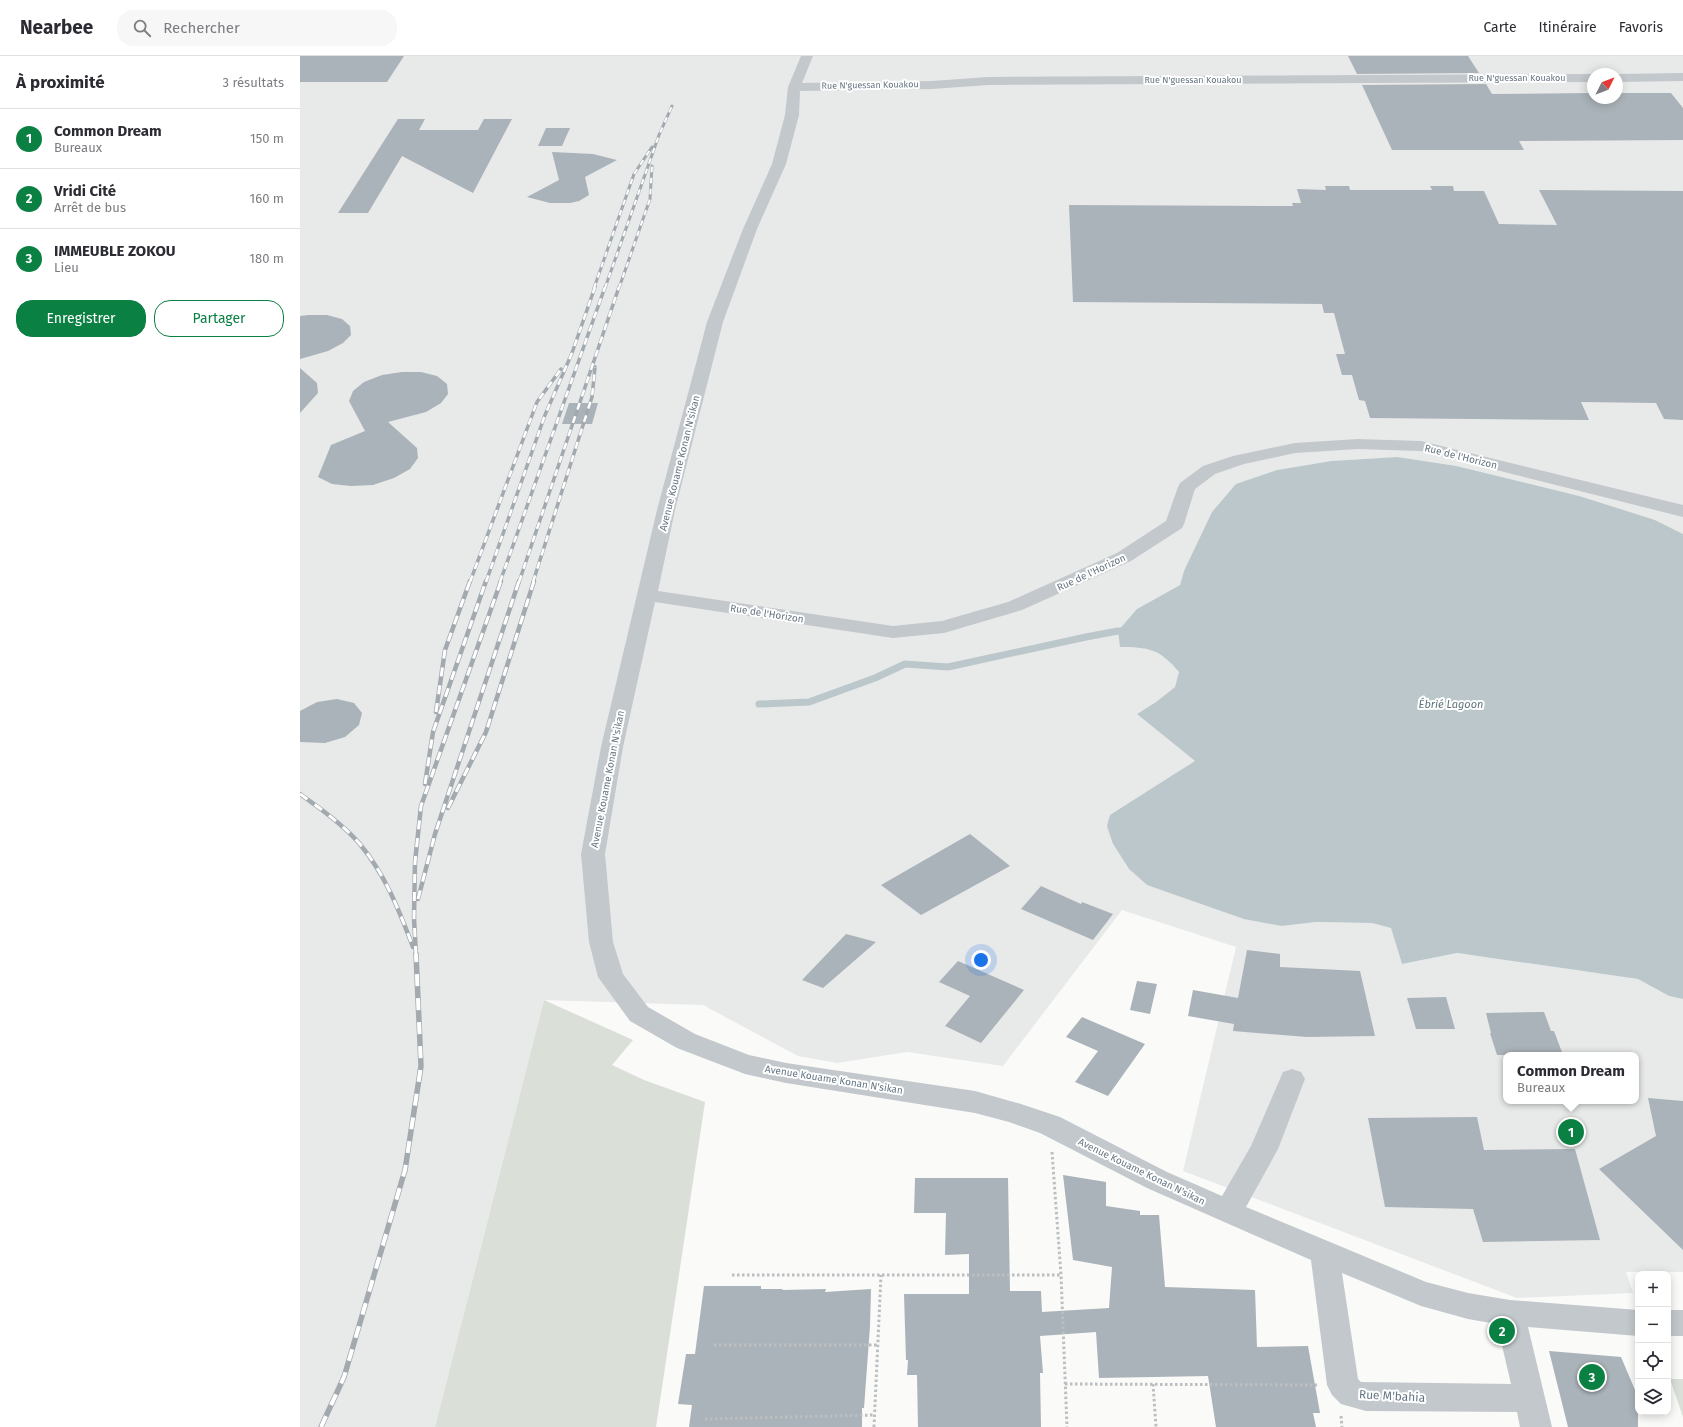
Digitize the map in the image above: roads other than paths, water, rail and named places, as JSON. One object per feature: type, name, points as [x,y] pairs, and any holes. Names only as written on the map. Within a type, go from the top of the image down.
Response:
[{"type":"street","name":"Avenue Kouame Konan N'sikan","points":[[807,56],[802,64],[794,87],[792,116],[779,164],[750,228],[715,322],[666,510],[612,747],[592,854],[601,942],[611,977],[639,1014],[686,1041],[745,1064],[786,1073],[976,1102],[1050,1125],[1158,1180],[1228,1212],[1421,1293],[1468,1306],[1510,1313],[1635,1323]]},
{"type":"street","points":[[1623,78],[1683,77]]},
{"type":"street","name":"Rue N'guessan Kouakou","points":[[794,87],[932,85],[996,81],[1587,78]]},
{"type":"street","name":"Rue de l'Horizon","points":[[647,595],[893,632],[944,627],[1016,606],[1124,558],[1175,524],[1187,487],[1209,470],[1239,460],[1295,448],[1358,444],[1421,446],[1683,511]]},
{"type":"street","points":[[1228,1212],[1264,1149],[1292,1079]]},
{"type":"street","name":"Rue M'bahia","points":[[1325,1254],[1343,1385],[1352,1394],[1366,1397],[1529,1398]]},
{"type":"street","points":[[1510,1313],[1536,1427]]},
{"type":"street","points":[[1671,1323],[1683,1323]]},
{"type":"water","name":"Ébrié Lagoon","points":[[1397,457],[1456,466],[1579,496],[1655,520],[1683,534],[1683,999],[1669,996],[1638,979],[1457,953],[1402,964],[1391,928],[1372,923],[1316,922],[1282,926],[1244,919],[1147,885],[1129,869],[1113,844],[1107,826],[1110,815],[1195,761],[1137,714],[1156,702],[1175,687],[1179,672],[1166,658],[1153,651],[1120,647],[1118,631],[1137,609],[1180,585],[1184,571],[1212,512],[1236,484],[1277,470],[1331,461]]},
{"type":"waterway","points":[[759,704],[809,702],[875,678],[905,664],[948,667],[1086,637],[1118,631],[1127,631]]},
{"type":"railway","points":[[605,288],[659,135],[672,106]]},
{"type":"railway","points":[[594,288],[634,174],[652,147]]},
{"type":"railway","points":[[619,288],[650,199],[652,166]]},
{"type":"railway","points":[[486,582],[545,415],[572,353],[595,287]]},
{"type":"railway","points":[[500,582],[605,287]]},
{"type":"railway","points":[[519,582],[619,287]]},
{"type":"railway","points":[[533,582],[592,397],[595,367]]},
{"type":"railway","points":[[470,582],[537,402],[561,369]]},
{"type":"railway","points":[[436,712],[445,650],[470,581]]},
{"type":"railway","points":[[425,784],[433,732],[486,581]]},
{"type":"railway","points":[[416,955],[414,918],[415,862],[421,806],[501,581]]},
{"type":"railway","points":[[418,899],[435,834],[519,581]]},
{"type":"railway","points":[[448,808],[486,732],[534,581]]},
{"type":"railway","points":[[300,794],[346,829],[368,855],[384,880],[413,947]]},
{"type":"railway","points":[[321,1427],[344,1377],[405,1170],[421,1066],[416,954]]},
{"type":"place","name":"Common Dream","points":[[1571,1132]]},
{"type":"place","name":"Vridi Cité","points":[[1502,1331]]},
{"type":"place","name":"IMMEUBLE ZOKOU","points":[[1592,1377]]}]
